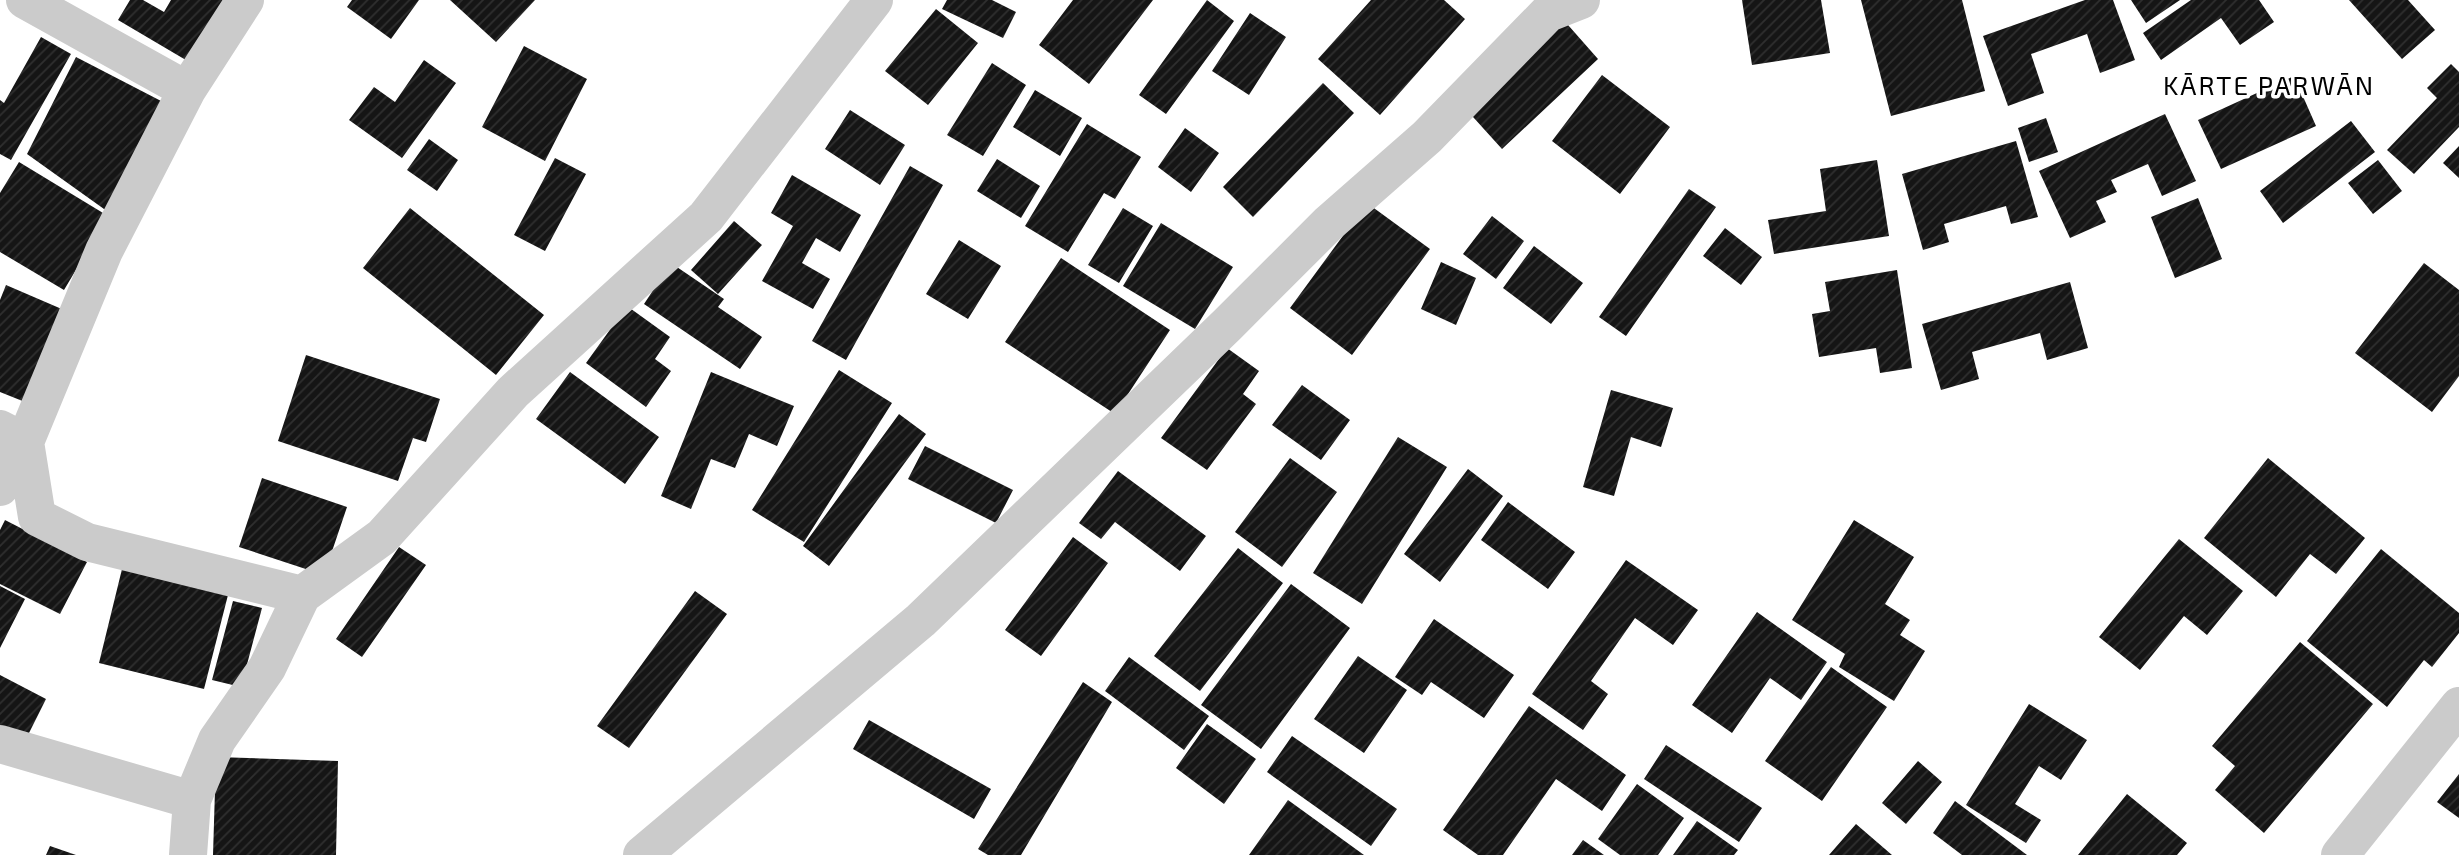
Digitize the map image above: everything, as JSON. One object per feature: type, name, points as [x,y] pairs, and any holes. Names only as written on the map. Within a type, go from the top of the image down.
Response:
[{"type":"street","points":[[25,0],[187,90]]},
{"type":"street","points":[[0,487],[13,436],[104,251],[187,90],[245,0]]},
{"type":"street","points":[[188,855],[192,800],[217,740],[267,668],[302,595],[382,537],[513,392],[706,217],[874,0]]},
{"type":"street","points":[[642,855],[921,620],[1329,223],[1427,137],[1548,13],[1581,0]]},
{"type":"street","points":[[13,436],[37,517],[87,542],[302,595]]},
{"type":"street","points":[[2340,855],[2459,706]]},
{"type":"street","points":[[0,744],[192,800]]},
{"type":"building","points":[[130,0],[143,0],[164,12],[171,0],[235,0],[196,66],[118,20]]},
{"type":"building","points":[[352,0],[419,0],[391,39],[347,7]]},
{"type":"building","points":[[450,0],[535,0],[496,42]]},
{"type":"building","points":[[947,0],[992,0],[1016,12],[1003,38],[942,9]]},
{"type":"building","points":[[1073,0],[1153,0],[1089,84],[1039,45]]},
{"type":"building","points":[[1207,0],[1234,21],[1166,114],[1139,95]]},
{"type":"building","points":[[1371,0],[1444,0],[1465,19],[1380,115],[1318,59]]},
{"type":"building","points":[[1742,0],[1821,0],[1830,53],[1752,65]]},
{"type":"building","points":[[1861,0],[1962,0],[1985,91],[1891,116]]},
{"type":"building","points":[[2085,0],[2113,0],[2135,60],[2100,73],[2087,34],[2031,54],[2044,93],[2008,106],[1983,36]]},
{"type":"building","points":[[2131,0],[2180,0],[2146,23]]},
{"type":"building","points":[[2191,0],[2259,0],[2274,22],[2240,45],[2221,18],[2161,60],[2143,33]]},
{"type":"building","points":[[2349,0],[2408,0],[2435,30],[2402,59]]},
{"type":"building","points":[[936,9],[978,43],[928,105],[885,71]]},
{"type":"building","points":[[1250,13],[1286,37],[1249,95],[1212,71]]},
{"type":"building","points":[[1561,17],[1598,59],[1502,149],[1464,107]]},
{"type":"building","points":[[41,37],[71,54],[11,160],[0,154],[0,100],[4,103]]},
{"type":"building","points":[[524,46],[587,79],[545,161],[482,127]]},
{"type":"building","points":[[76,57],[163,102],[111,214],[27,154]]},
{"type":"building","points":[[424,60],[456,83],[402,158],[349,120],[374,87],[395,102]]},
{"type":"building","points":[[992,63],[1026,85],[983,156],[947,135]]},
{"type":"building","points":[[2451,64],[2459,72],[2459,127],[2414,174],[2387,150],[2437,98],[2427,88]]},
{"type":"building","points":[[1602,75],[1670,127],[1620,194],[1552,141]]},
{"type":"building","points":[[2294,76],[2316,126],[2221,169],[2198,120]]},
{"type":"building","points":[[1323,83],[1354,113],[1253,217],[1223,187]]},
{"type":"building","points":[[1035,90],[1082,118],[1060,156],[1013,127]]},
{"type":"building","points":[[850,110],[905,145],[880,185],[825,149]]},
{"type":"building","points":[[2165,114],[2196,181],[2162,196],[2148,164],[2111,180],[2117,192],[2096,201],[2106,222],[2070,238],[2039,171]]},
{"type":"building","points":[[2046,118],[2058,152],[2029,162],[2018,128]]},
{"type":"building","points":[[2351,121],[2375,152],[2283,223],[2260,191]]},
{"type":"building","points":[[1087,124],[1141,157],[1115,199],[1104,193],[1068,252],[1025,226]]},
{"type":"building","points":[[1185,128],[1219,153],[1191,192],[1158,167]]},
{"type":"building","points":[[429,139],[458,160],[437,191],[407,170]]},
{"type":"building","points":[[2016,141],[2038,217],[2011,224],[2006,206],[1944,224],[1949,242],[1923,250],[1902,174]]},
{"type":"building","points":[[2459,146],[2459,178],[2443,163]]},
{"type":"building","points":[[555,158],[586,174],[545,251],[514,235]]},
{"type":"building","points":[[997,159],[1040,186],[1021,218],[977,191]]},
{"type":"building","points":[[1877,160],[1889,236],[1774,254],[1768,220],[1826,211],[1820,169]]},
{"type":"building","points":[[2378,160],[2402,191],[2373,214],[2348,183]]},
{"type":"building","points":[[19,162],[108,216],[64,290],[0,252],[0,193]]},
{"type":"building","points":[[910,166],[943,185],[846,360],[812,341]]},
{"type":"building","points":[[792,175],[861,215],[840,252],[816,238],[802,263],[830,279],[813,309],[762,281],[793,226],[771,213]]},
{"type":"building","points":[[1689,189],[1716,207],[1626,336],[1599,317]]},
{"type":"building","points":[[2198,198],[2222,259],[2175,278],[2151,217]]},
{"type":"building","points":[[1367,203],[1430,249],[1352,355],[1290,308]]},
{"type":"building","points":[[410,208],[544,315],[496,375],[363,268]]},
{"type":"building","points":[[1123,208],[1153,226],[1119,283],[1088,265]]},
{"type":"building","points":[[1492,216],[1524,241],[1496,279],[1463,254]]},
{"type":"building","points":[[734,221],[762,245],[718,294],[691,270]]},
{"type":"building","points":[[1161,223],[1233,267],[1195,329],[1123,286]]},
{"type":"building","points":[[1725,228],[1762,257],[1741,285],[1703,256]]},
{"type":"building","points":[[959,240],[1001,266],[968,319],[926,294]]},
{"type":"building","points":[[1534,246],[1583,283],[1551,324],[1503,288]]},
{"type":"building","points":[[1061,258],[1170,330],[1115,414],[1005,342]]},
{"type":"building","points":[[1441,262],[1476,278],[1456,325],[1421,309]]},
{"type":"building","points":[[671,263],[724,299],[718,307],[762,337],[740,369],[644,304]]},
{"type":"building","points":[[2424,263],[2459,290],[2459,376],[2432,412],[2355,353]]},
{"type":"building","points":[[1897,270],[1912,368],[1880,373],[1876,348],[1819,357],[1812,314],[1830,311],[1825,282]]},
{"type":"building","points":[[2070,282],[2088,348],[2047,360],[2040,333],[1972,352],[1979,379],[1941,390],[1922,324]]},
{"type":"building","points":[[6,285],[64,310],[25,402],[0,392],[0,300]]},
{"type":"building","points":[[627,306],[670,337],[655,359],[671,371],[646,407],[586,363]]},
{"type":"building","points":[[1227,348],[1259,371],[1243,394],[1256,404],[1207,470],[1161,438]]},
{"type":"building","points":[[306,355],[440,399],[426,442],[413,438],[398,481],[278,441]]},
{"type":"building","points":[[839,370],[892,403],[804,542],[752,510]]},
{"type":"building","points":[[570,372],[659,437],[625,484],[536,419]]},
{"type":"building","points":[[711,372],[794,406],[777,446],[749,434],[735,468],[711,459],[691,509],[661,496]]},
{"type":"building","points":[[1302,385],[1350,420],[1321,460],[1272,425]]},
{"type":"building","points":[[1611,390],[1673,408],[1661,447],[1631,437],[1614,496],[1583,487]]},
{"type":"building","points":[[899,414],[926,434],[829,566],[803,546]]},
{"type":"building","points":[[1398,437],[1447,467],[1362,604],[1313,573]]},
{"type":"building","points":[[925,446],[1013,490],[996,523],[908,479]]},
{"type":"building","points":[[1290,458],[1337,492],[1282,567],[1235,532]]},
{"type":"building","points":[[2268,458],[2365,538],[2336,574],[2310,554],[2276,597],[2204,538]]},
{"type":"building","points":[[1468,469],[1503,496],[1440,582],[1404,554]]},
{"type":"building","points":[[1118,471],[1206,536],[1180,571],[1115,522],[1101,539],[1079,523]]},
{"type":"building","points":[[262,478],[347,507],[324,575],[239,547]]},
{"type":"building","points":[[1508,502],[1575,552],[1548,589],[1481,540]]},
{"type":"building","points":[[5,520],[87,562],[60,614],[0,584],[0,530]]},
{"type":"building","points":[[1854,520],[1914,557],[1885,604],[1910,620],[1900,635],[1925,651],[1894,701],[1839,667],[1845,654],[1792,620]]},
{"type":"building","points":[[1073,537],[1108,563],[1041,656],[1005,630]]},
{"type":"building","points":[[2179,539],[2243,591],[2207,635],[2184,616],[2140,670],[2099,637]]},
{"type":"building","points":[[399,547],[426,565],[362,657],[336,639]]},
{"type":"building","points":[[1238,548],[1283,583],[1200,691],[1154,656]]},
{"type":"building","points":[[2381,549],[2459,613],[2459,633],[2432,667],[2424,660],[2387,707],[2307,641]]},
{"type":"building","points":[[1626,560],[1698,610],[1673,645],[1635,618],[1591,681],[1608,694],[1583,730],[1532,694]]},
{"type":"building","points":[[122,569],[228,595],[204,689],[99,663]]},
{"type":"building","points":[[1291,584],[1350,628],[1261,749],[1201,705]]},
{"type":"building","points":[[0,586],[25,599],[0,648]]},
{"type":"building","points":[[695,591],[727,614],[629,748],[597,726]]},
{"type":"building","points":[[233,601],[262,608],[241,687],[212,680]]},
{"type":"building","points":[[1757,612],[1827,662],[1801,700],[1770,678],[1732,733],[1692,705]]},
{"type":"building","points":[[1434,619],[1514,675],[1484,718],[1431,682],[1422,695],[1395,677]]},
{"type":"building","points":[[2300,642],[2373,704],[2264,833],[2215,790],[2235,766],[2212,746]]},
{"type":"building","points":[[1358,656],[1407,690],[1364,753],[1314,719]]},
{"type":"building","points":[[1129,657],[1209,716],[1184,750],[1105,691]]},
{"type":"building","points":[[1831,667],[1887,707],[1822,801],[1765,761]]},
{"type":"building","points":[[0,675],[46,699],[25,741],[0,728]]},
{"type":"building","points":[[1083,682],[1112,702],[1021,855],[988,855],[978,849]]},
{"type":"building","points":[[2029,704],[2087,740],[2061,780],[2039,766],[2015,804],[2041,820],[2026,843],[1966,805]]},
{"type":"building","points":[[1529,706],[1626,775],[1602,811],[1556,779],[1503,855],[1478,855],[1443,830]]},
{"type":"building","points":[[869,720],[991,789],[974,819],[853,749]]},
{"type":"building","points":[[1207,724],[1256,759],[1224,804],[1176,768]]},
{"type":"building","points":[[1292,736],[1397,809],[1371,846],[1267,772]]},
{"type":"building","points":[[1666,745],[1762,808],[1739,842],[1644,779]]},
{"type":"building","points":[[216,757],[338,761],[336,855],[213,855]]},
{"type":"building","points":[[1918,761],[1942,782],[1906,824],[1882,803]]},
{"type":"building","points":[[2459,774],[2459,818],[2437,802]]},
{"type":"building","points":[[1637,784],[1684,818],[1658,855],[1620,855],[1598,839]]},
{"type":"building","points":[[2127,794],[2187,843],[2177,855],[2078,855]]},
{"type":"building","points":[[1288,800],[1364,855],[1249,855]]},
{"type":"building","points":[[1955,801],[2027,855],[1962,855],[1933,833]]},
{"type":"building","points":[[1697,821],[1738,850],[1734,855],[1673,855]]},
{"type":"building","points":[[1856,824],[1892,855],[1829,855]]},
{"type":"building","points":[[1583,840],[1604,855],[1572,855]]},
{"type":"building","points":[[50,846],[76,855],[46,855]]},
{"type":"district","name":"KĀRTE PARWĀN","points":[[2269,84]]}]
